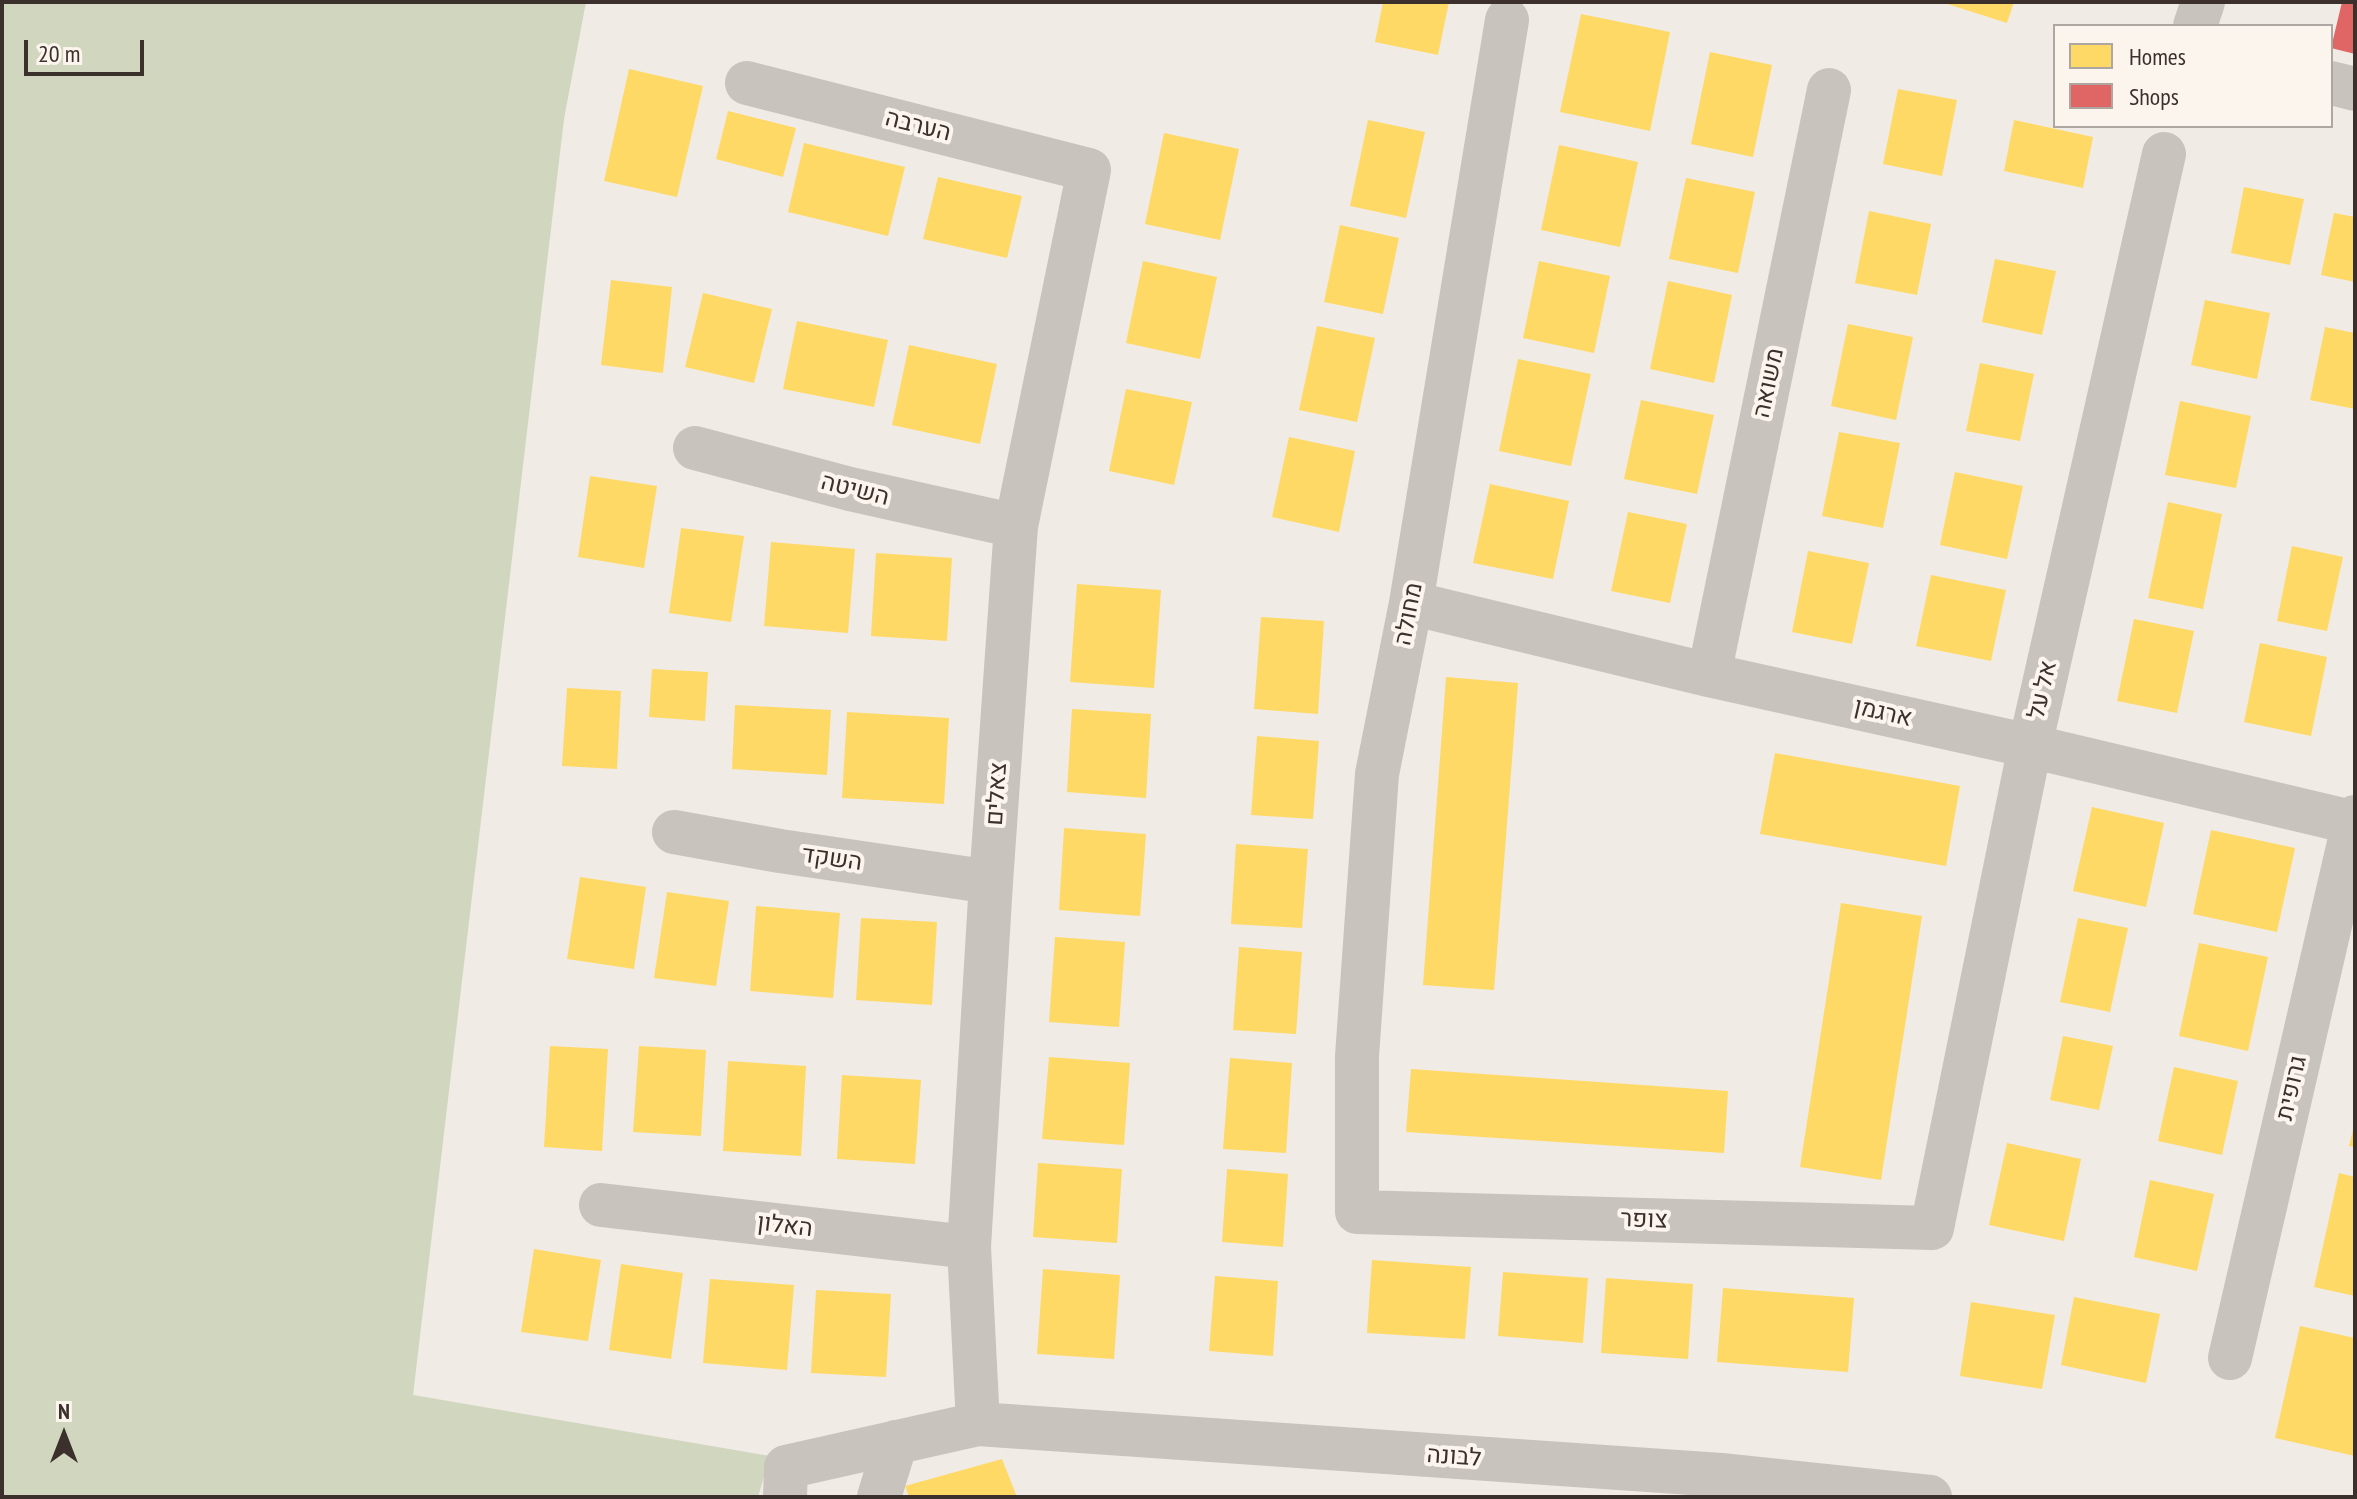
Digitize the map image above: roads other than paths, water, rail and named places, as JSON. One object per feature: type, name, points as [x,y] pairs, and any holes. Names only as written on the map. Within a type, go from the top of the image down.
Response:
[{"type":"street","points":[[2196,24],[2203,2]]},
{"type":"street","name":"מחולה","points":[[1357,1212],[1357,1056],[1377,774],[1411,603],[1507,20]]},
{"type":"street","name":"הערבה","points":[[747,83],[1089,170]]},
{"type":"street","points":[[2333,84],[2355,89]]},
{"type":"street","name":"משואה","points":[[1709,675],[1829,90]]},
{"type":"street","name":"אל על","points":[[1932,1228],[2030,746],[2164,154]]},
{"type":"street","name":"צאלים","points":[[978,1424],[969,1247],[1016,526],[1089,170]]},
{"type":"street","name":"השיטה","points":[[695,448],[850,489],[1016,526]]},
{"type":"street","name":"ארגמן","points":[[1411,603],[1709,675],[2355,821]]},
{"type":"street","name":"גרופית","points":[[2230,1358],[2355,821]]},
{"type":"street","name":"השקד","points":[[674,832],[991,882]]},
{"type":"street","name":"האלון","points":[[601,1205],[969,1247]]},
{"type":"street","name":"צופר","points":[[1357,1212],[1932,1228]]},
{"type":"street","name":"לבונה","points":[[785,1497],[786,1467],[978,1424],[1721,1475],[1930,1497]]},
{"type":"street","points":[[879,1497],[896,1442]]}]
